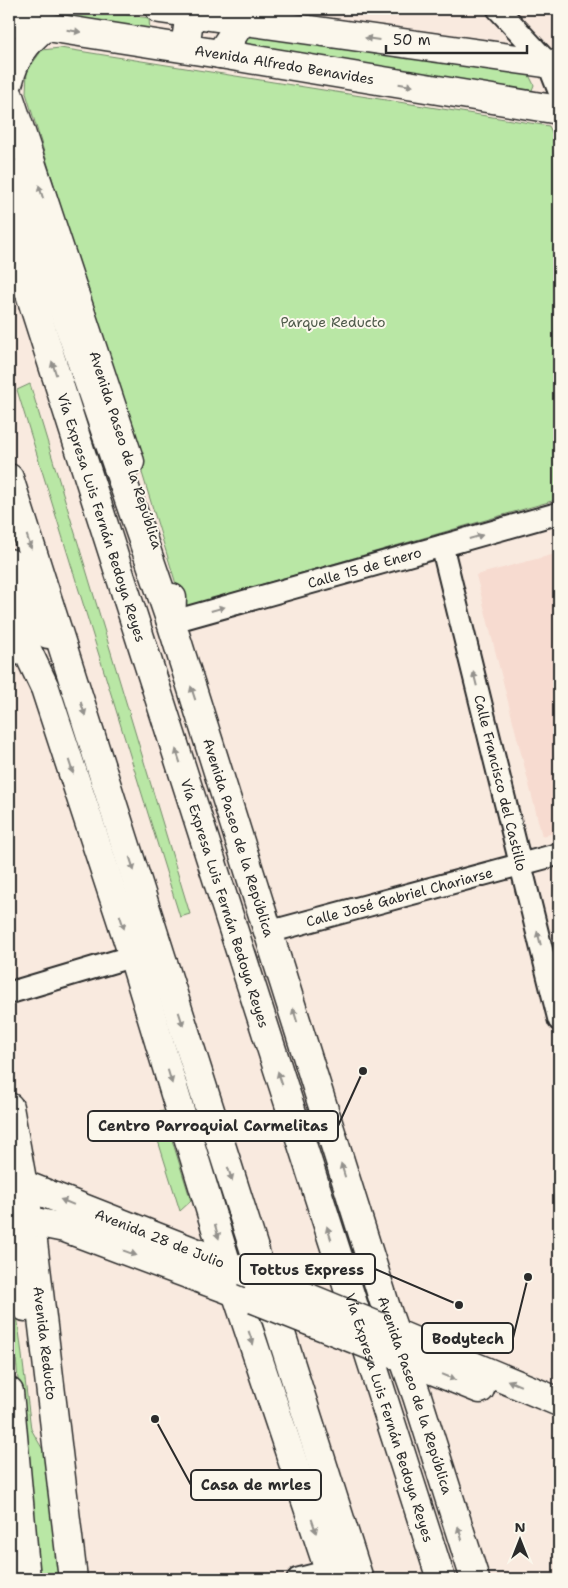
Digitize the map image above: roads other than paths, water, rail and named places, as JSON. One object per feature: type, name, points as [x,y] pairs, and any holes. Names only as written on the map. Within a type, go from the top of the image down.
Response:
[{"type":"main road","points":[[160,9],[248,15],[555,60]]},
{"type":"main road","points":[[185,48],[191,11]]},
{"type":"main road","points":[[220,54],[248,15]]},
{"type":"main road","name":"Avenida Alfredo Benavides","points":[[9,21],[559,110]]},
{"type":"main road","points":[[9,81],[18,56],[28,42],[45,27]]},
{"type":"main road","name":"Avenida Paseo de la República","points":[[9,96],[173,591],[171,622],[269,932],[390,1342],[417,1396],[475,1579]]},
{"type":"main road","points":[[9,173],[36,229],[171,622]]},
{"type":"main road","name":"Vía Expresa Luis Fernán Bedoya Reyes","points":[[9,228],[441,1579]]},
{"type":"main road","points":[[9,478],[359,1579]]},
{"type":"main road","points":[[9,563],[35,614],[68,662]]},
{"type":"main road","points":[[9,604],[18,653],[45,688],[240,1282],[331,1575]]},
{"type":"main road","name":"Avenida Reducto","points":[[9,1107],[17,1195],[61,1466],[73,1579]]},
{"type":"main road","name":"Avenida 28 de Julio","points":[[17,1195],[65,1228],[240,1282]]},
{"type":"main road","name":"Avenida 28 de Julio","points":[[17,1195],[390,1342],[559,1402]]},
{"type":"main road","points":[[9,1246],[23,1292],[40,1432],[48,1451],[61,1466]]},
{"type":"main road","name":"Avenida 28 de Julio","points":[[390,1342],[559,1422]]},
{"type":"main road","points":[[9,1392],[26,1579]]},
{"type":"street","points":[[498,9],[555,60],[559,91]]},
{"type":"street","name":"Calle 15 de Enero","points":[[171,622],[559,513]]},
{"type":"street","name":"Calle Francisco del Castillo","points":[[442,546],[559,1020]]},
{"type":"street","name":"Calle José Gabriel Chariarse","points":[[269,932],[559,854]]},
{"type":"street","points":[[9,993],[133,956]]},
{"type":"street","points":[[298,1579],[331,1575]]},
{"type":"place","name":"Centro Parroquial Carmelitas","points":[[363,1071]]},
{"type":"place","name":"Bodytech","points":[[528,1277]]},
{"type":"place","name":"Tottus Express","points":[[459,1305]]},
{"type":"place","name":"Casa de mrles","points":[[155,1419]]},
{"type":"park label","name":"Parque Reducto","points":[[333,322]]}]
